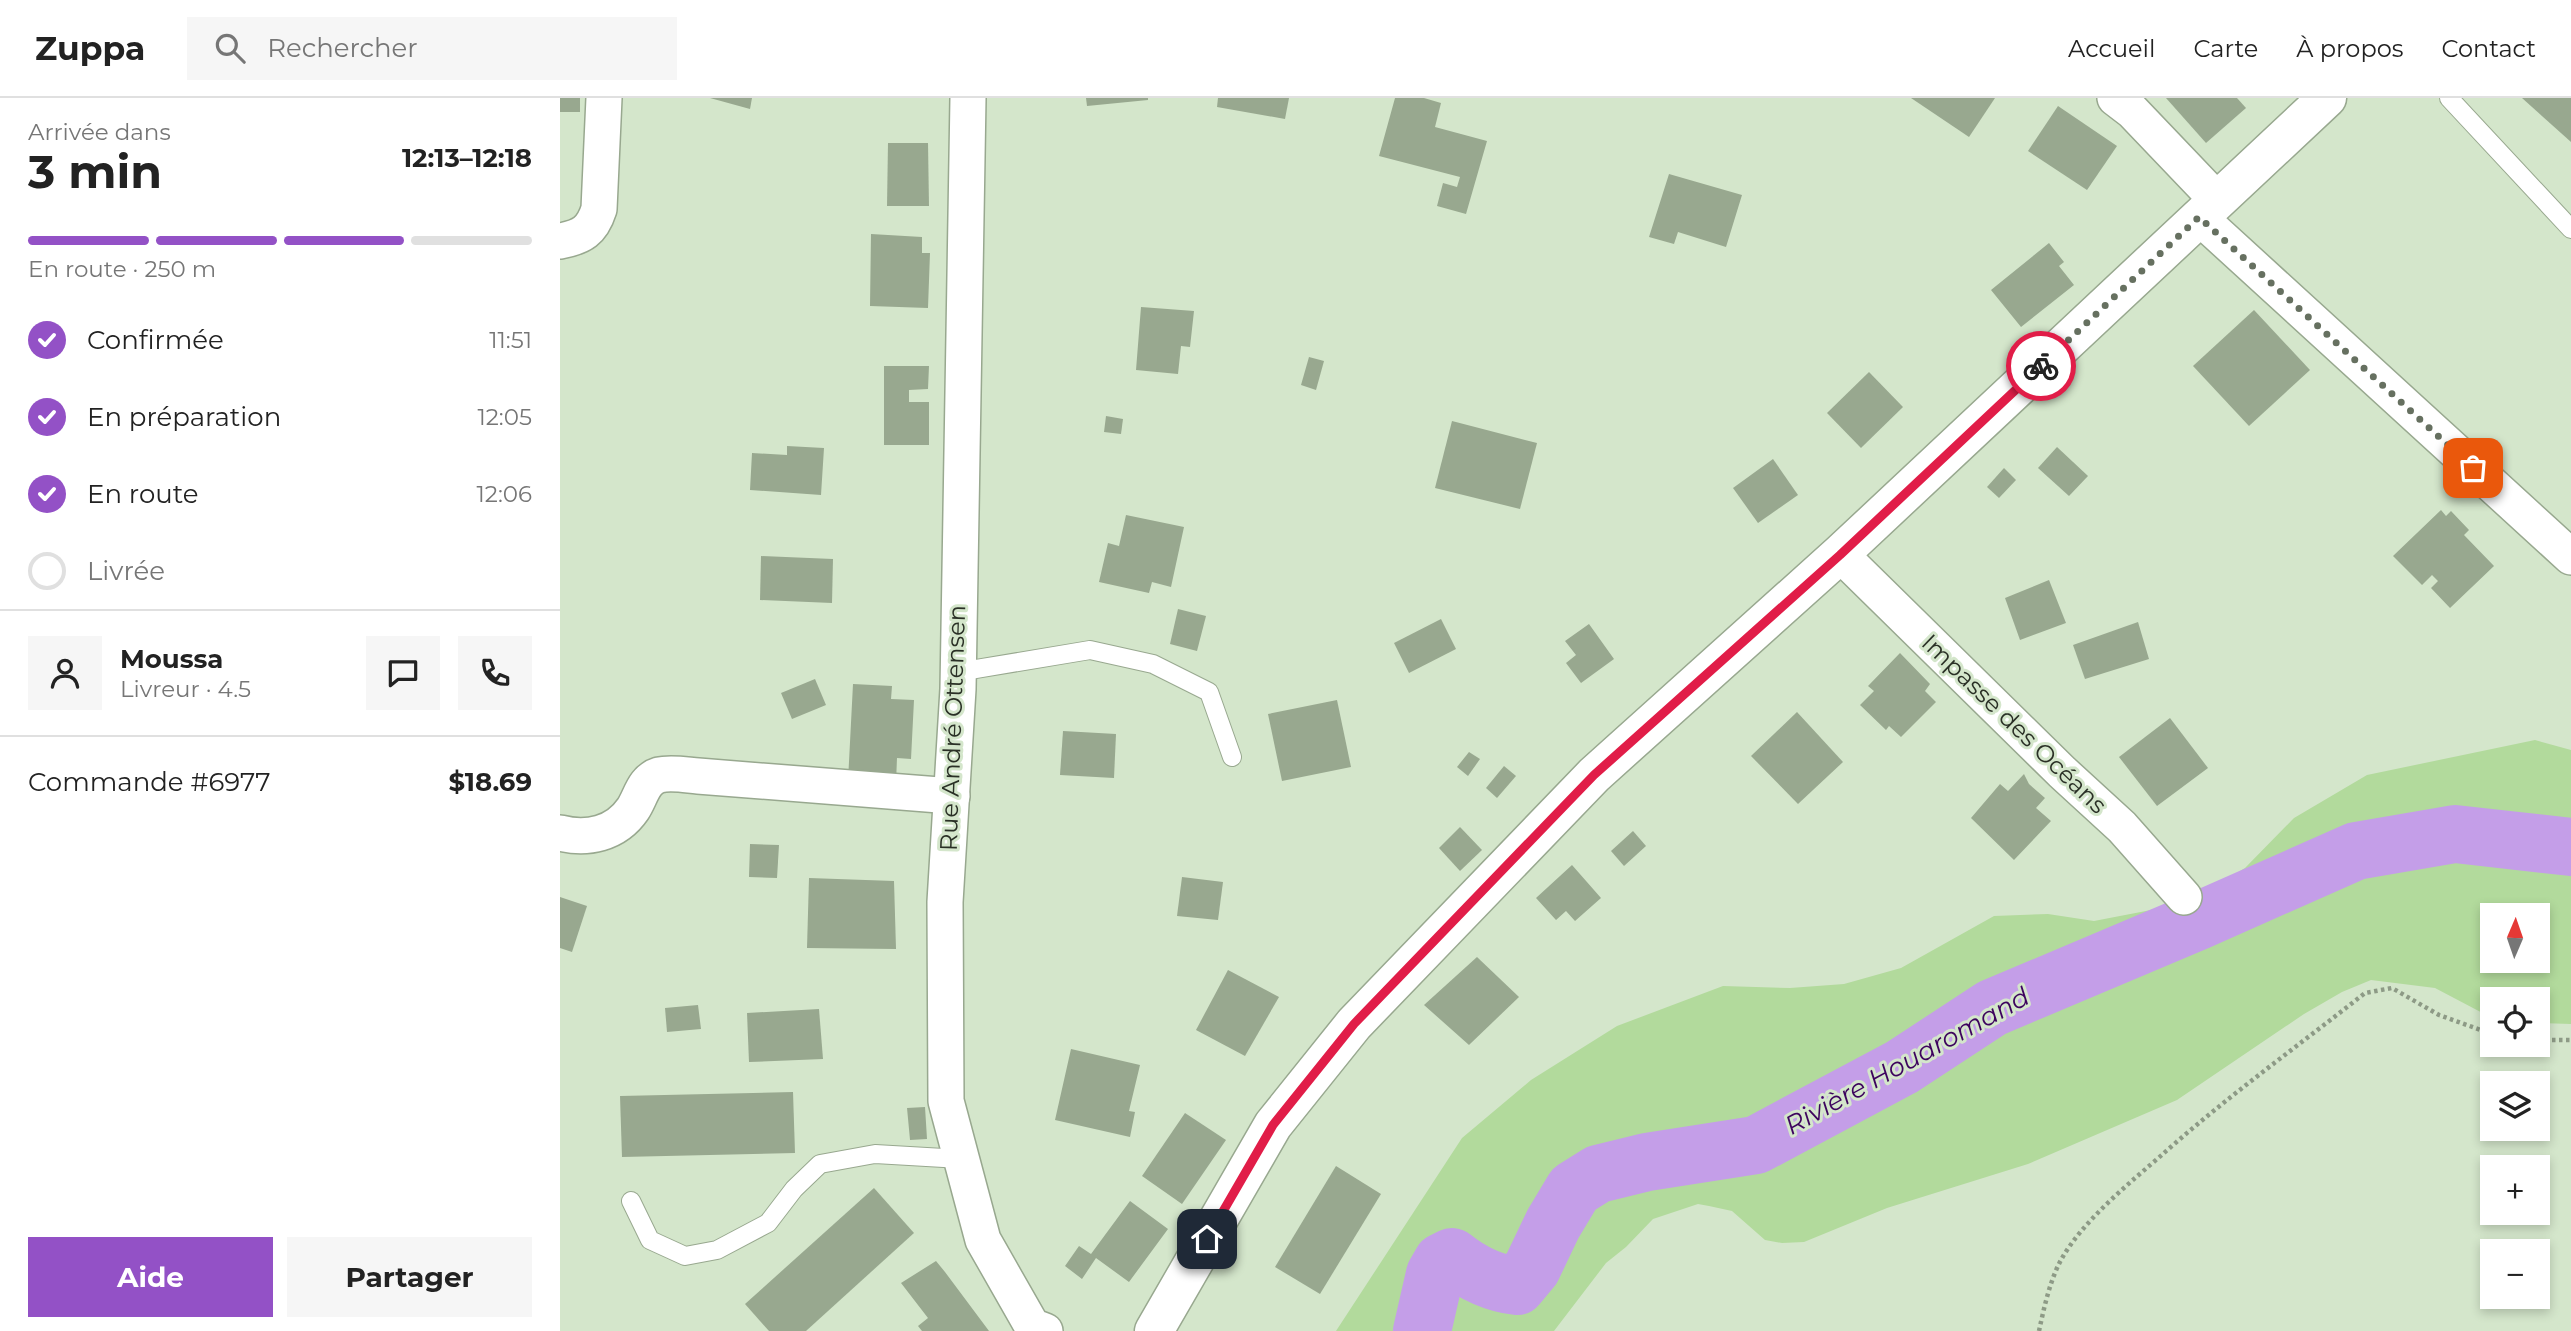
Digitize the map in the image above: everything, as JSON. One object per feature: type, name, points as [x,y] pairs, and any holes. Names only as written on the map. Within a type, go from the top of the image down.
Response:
[{"type":"street","points":[[560,240],[587,232],[599,209],[604,98]]},
{"type":"street","name":"Rue André Ottensen","points":[[968,98],[958,664],[945,902],[946,1101],[983,1240],[1032,1326],[1045,1331]]},
{"type":"street","points":[[2115,98],[2132,111],[2208,209],[2571,557]]},
{"type":"street","points":[[1154,1331],[1273,1125],[1354,1024],[1594,775],[1840,555],[2327,98]]},
{"type":"street","name":"Impasse des Océans","points":[[1840,555],[2122,827],[2184,897]]},
{"type":"street","points":[[560,833],[588,837],[610,830],[632,810],[647,782],[659,775],[952,796]]},
{"type":"lane","points":[[2449,98],[2571,229]]},
{"type":"lane","points":[[958,664],[1090,650],[1153,664],[1209,692],[1232,757]]},
{"type":"lane","points":[[631,1202],[650,1240],[685,1256],[717,1250],[768,1223],[794,1189],[820,1164],[875,1154],[961,1159]]},
{"type":"path","points":[[2039,1331],[2061,1260],[2082,1232],[2123,1188],[2190,1129],[2365,993],[2392,988],[2438,1015],[2480,1030]]},
{"type":"path","points":[[2550,1040],[2571,1040]]},
{"type":"green space","points":[[2535,740],[2571,750],[2571,1024],[2550,1023],[2550,987],[2480,987],[2480,1012],[2435,988],[2371,980],[2342,992],[2304,1014],[2177,1100],[2028,1164],[1887,1208],[1804,1242],[1782,1243],[1765,1240],[1732,1211],[1698,1204],[1653,1219],[1606,1263],[1554,1331],[1336,1331],[1462,1138],[1531,1080],[1617,1026],[1723,986],[1790,988],[1844,984],[1901,968],[1994,916],[2048,914],[2094,921],[2151,910],[2208,891],[2245,868],[2294,818],[2367,775]]},
{"type":"building","points":[[560,98],[580,98],[580,112],[560,112]]},
{"type":"building","points":[[710,98],[752,98],[750,109]]},
{"type":"building","points":[[1086,98],[1148,98],[1148,100],[1087,106]]},
{"type":"building","points":[[1218,98],[1289,98],[1285,119],[1217,107]]},
{"type":"building","points":[[1395,98],[1424,98],[1441,103],[1435,127],[1487,141],[1466,214],[1437,206],[1443,183],[1457,187],[1460,177],[1379,156]]},
{"type":"building","points":[[1911,98],[1995,98],[1969,137]]},
{"type":"building","points":[[2166,98],[2237,98],[2246,108],[2206,143]]},
{"type":"building","points":[[2522,98],[2571,98],[2571,142]]},
{"type":"building","points":[[2058,106],[2117,146],[2087,190],[2028,151]]},
{"type":"building","points":[[888,143],[928,143],[929,206],[887,206]]},
{"type":"building","points":[[1669,174],[1742,195],[1726,247],[1678,232],[1674,244],[1649,237]]},
{"type":"building","points":[[871,234],[922,237],[922,253],[930,253],[928,308],[870,306]]},
{"type":"building","points":[[2049,243],[2064,262],[2059,266],[2074,285],[2021,327],[1991,290]]},
{"type":"building","points":[[1141,307],[1194,311],[1190,347],[1181,346],[1178,374],[1136,370]]},
{"type":"building","points":[[2254,310],[2310,370],[2249,426],[2193,366]]},
{"type":"building","points":[[1309,357],[1324,361],[1316,390],[1301,385]]},
{"type":"building","points":[[884,366],[929,366],[928,389],[909,390],[909,402],[929,402],[929,445],[884,445]]},
{"type":"building","points":[[1869,372],[1903,407],[1861,448],[1827,413]]},
{"type":"building","points":[[1106,416],[1123,419],[1121,434],[1104,432]]},
{"type":"building","points":[[1452,421],[1537,443],[1520,509],[1435,488]]},
{"type":"building","points":[[787,446],[824,448],[821,495],[750,490],[752,453],[787,455]]},
{"type":"building","points":[[2057,447],[2088,476],[2069,496],[2038,468]]},
{"type":"building","points":[[1773,459],[1798,495],[1758,523],[1733,488]]},
{"type":"building","points":[[2004,468],[2016,480],[1999,498],[1987,487]]},
{"type":"building","points":[[2441,510],[2446,516],[2451,511],[2469,530],[2464,535],[2494,566],[2450,608],[2431,588],[2438,581],[2432,575],[2422,585],[2393,556]]},
{"type":"building","points":[[1126,515],[1184,527],[1171,587],[1152,582],[1149,593],[1099,582],[1108,543],[1119,546]]},
{"type":"building","points":[[761,556],[833,559],[832,603],[760,600]]},
{"type":"building","points":[[2049,580],[2066,623],[2020,640],[2005,598]]},
{"type":"building","points":[[1178,609],[1206,616],[1197,651],[1170,644]]},
{"type":"building","points":[[1441,619],[1456,649],[1409,673],[1394,643]]},
{"type":"building","points":[[2138,622],[2149,659],[2085,679],[2073,645]]},
{"type":"building","points":[[1589,624],[1614,659],[1581,683],[1566,663],[1576,655],[1565,641]]},
{"type":"building","points":[[1900,653],[1930,684],[1925,691],[1936,702],[1901,737],[1889,726],[1886,730],[1860,705],[1874,691],[1868,686]]},
{"type":"building","points":[[815,679],[826,705],[792,719],[781,693]]},
{"type":"building","points":[[853,684],[892,686],[891,699],[914,700],[911,759],[897,758],[896,783],[848,781]]},
{"type":"building","points":[[1337,700],[1351,767],[1282,781],[1268,714]]},
{"type":"building","points":[[1797,712],[1843,762],[1798,804],[1751,756]]},
{"type":"building","points":[[2170,718],[2208,768],[2157,806],[2119,757]]},
{"type":"building","points":[[1063,731],[1116,734],[1114,778],[1060,775]]},
{"type":"building","points":[[1469,752],[1480,759],[1468,776],[1457,767]]},
{"type":"building","points":[[1504,766],[1516,776],[1497,798],[1486,788]]},
{"type":"building","points":[[2024,774],[2029,784],[2045,798],[2036,808],[2051,821],[2014,860],[1971,818],[2000,784],[2008,791]]},
{"type":"building","points":[[1460,827],[1482,850],[1460,871],[1439,848]]},
{"type":"building","points":[[1633,831],[1646,846],[1624,866],[1611,851]]},
{"type":"building","points":[[750,844],[779,845],[777,878],[749,877]]},
{"type":"building","points":[[1572,865],[1601,898],[1575,921],[1566,911],[1556,920],[1536,898]]},
{"type":"building","points":[[1182,877],[1223,882],[1218,920],[1177,916]]},
{"type":"building","points":[[809,878],[894,881],[896,949],[807,948]]},
{"type":"building","points":[[560,897],[587,906],[572,952],[560,948]]},
{"type":"building","points":[[1477,957],[1519,997],[1469,1045],[1424,1005]]},
{"type":"building","points":[[1228,970],[1279,997],[1245,1056],[1196,1030]]},
{"type":"building","points":[[698,1005],[701,1029],[667,1032],[665,1008]]},
{"type":"building","points":[[819,1009],[823,1059],[749,1062],[747,1013]]},
{"type":"building","points":[[1071,1049],[1140,1065],[1129,1111],[1135,1112],[1130,1137],[1055,1120]]},
{"type":"building","points":[[793,1092],[795,1153],[622,1157],[620,1096]]},
{"type":"building","points":[[925,1107],[927,1139],[910,1140],[907,1108]]},
{"type":"building","points":[[1185,1113],[1226,1140],[1182,1204],[1142,1176]]},
{"type":"building","points":[[1336,1166],[1381,1194],[1320,1294],[1275,1267]]},
{"type":"building","points":[[874,1188],[914,1233],[806,1331],[769,1331],[745,1304]]},
{"type":"building","points":[[1130,1201],[1168,1229],[1129,1282],[1096,1258],[1082,1279],[1065,1266],[1079,1246],[1091,1254]]},
{"type":"building","points":[[936,1261],[989,1331],[922,1331],[918,1326],[928,1318],[901,1283]]},
{"type":"waterway","name":"Rivière Houaromand","points":[[1422,1331],[1435,1274],[1442,1262],[1452,1257],[1483,1276],[1517,1286],[1532,1268],[1553,1224],[1574,1189],[1598,1174],[1647,1162],[1756,1145],[1902,1067],[1992,1008],[2356,851],[2455,834],[2571,847]]},
{"type":"way so far","points":[[2041,366],[2199,217],[2473,468]]},
{"type":"route","points":[[1207,1239],[1273,1125],[1354,1024],[1594,775],[1840,555],[2041,366]]}]
